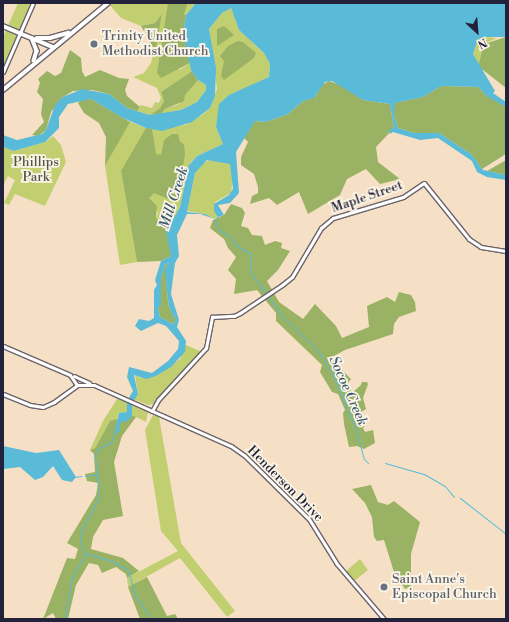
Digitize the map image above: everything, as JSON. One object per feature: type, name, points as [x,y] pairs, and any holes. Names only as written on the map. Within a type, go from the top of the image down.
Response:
[{"type":"main road","points":[[3,72],[33,3]]},
{"type":"main road","points":[[3,90],[34,62],[108,3]]},
{"type":"main road","points":[[3,26],[53,47]]},
{"type":"main road","points":[[32,38],[54,38],[75,29]]},
{"type":"main road","points":[[32,38],[37,51],[34,62]]},
{"type":"main road","name":"Maple Street","points":[[152,411],[158,400],[206,348],[212,316],[234,316],[282,286],[292,277],[321,228],[333,218],[403,198],[424,183],[469,239],[481,247],[506,251]]},
{"type":"main road","name":"Henderson Drive","points":[[3,346],[229,445],[244,455],[309,519],[337,564],[384,619]]},
{"type":"main road","points":[[3,394],[30,405],[43,407],[54,402],[77,385],[70,375]]},
{"type":"main road","name":"Henderson Drive","points":[[77,385],[94,385]]},
{"type":"green space","points":[[18,3],[33,3],[3,72],[3,37]]},
{"type":"green space","points":[[108,3],[168,3],[179,70],[190,63],[192,71],[161,92],[164,101],[160,108],[150,115],[137,111],[141,105],[152,108],[155,102],[159,103],[161,98],[157,88],[133,77],[144,73],[151,63],[162,15],[155,23],[141,26],[121,18]]},
{"type":"green space","points":[[168,3],[188,3],[184,14],[186,15],[183,34],[190,63],[161,78],[157,73]]},
{"type":"green space","points":[[188,3],[196,3],[186,15],[184,14]]},
{"type":"green space","points":[[231,8],[239,30],[266,55],[270,64],[269,77],[223,100],[216,127],[223,144],[197,156],[190,163],[180,207],[170,223],[160,223],[156,218],[158,213],[149,198],[151,195],[121,171],[137,262],[120,265],[105,166],[118,142],[113,115],[146,128],[185,125],[202,115],[210,108],[217,89],[209,29],[222,13]]},
{"type":"green space","points":[[162,14],[156,47],[153,47],[141,26],[155,23]]},
{"type":"green space","points":[[224,26],[234,35],[217,46],[217,29]]},
{"type":"green space","points":[[485,37],[497,38],[484,44],[478,66],[473,54],[478,39]]},
{"type":"green space","points":[[506,37],[506,88],[478,66],[484,44]]},
{"type":"green space","points":[[238,41],[243,42],[256,53],[254,58],[224,80],[221,76],[224,61],[220,56],[228,46]]},
{"type":"green space","points":[[70,50],[81,58],[82,71],[85,77],[100,70],[119,78],[129,79],[125,90],[127,96],[140,107],[137,111],[127,108],[109,94],[92,90],[73,91],[63,97],[51,112],[46,130],[38,136],[32,135],[44,122],[41,114],[43,99],[37,92],[40,83],[38,79],[47,71],[55,76],[61,73]]},
{"type":"green space","points":[[192,71],[198,80],[185,95],[184,101],[165,109],[161,114],[150,115],[160,108],[164,101],[161,92]]},
{"type":"green space","points":[[198,80],[206,85],[206,90],[197,102],[181,110],[161,114],[165,109],[179,104],[190,87]]},
{"type":"green space","points":[[329,81],[345,87],[363,100],[390,104],[394,128],[376,147],[378,162],[400,179],[380,184],[366,169],[347,179],[340,195],[308,214],[299,192],[277,205],[269,198],[250,204],[252,196],[258,193],[258,187],[254,174],[241,165],[241,157],[248,142],[244,138],[250,126],[255,121],[266,122],[288,114],[303,101],[315,97],[322,85]]},
{"type":"green space","points":[[441,86],[478,87],[486,95],[506,107],[506,154],[482,169],[471,154],[439,133],[414,133],[398,128],[394,115],[394,103],[423,97]]},
{"type":"green space","points":[[91,99],[130,122],[105,166],[106,137],[99,123],[84,113],[78,103],[81,100]]},
{"type":"green space","points":[[146,128],[152,129],[156,154],[161,155],[164,140],[172,134],[178,134],[180,142],[184,144],[185,155],[176,202],[154,193],[149,198],[157,206],[156,218],[160,223],[170,223],[168,230],[171,256],[161,261],[137,262],[121,171]]},
{"type":"green space","name":"Phillips Park","points":[[53,136],[61,145],[66,162],[45,206],[15,194],[9,205],[4,203],[15,180],[8,176],[3,186],[3,147],[14,151],[45,142]]},
{"type":"green space","points":[[209,160],[230,163],[233,177],[231,193],[215,202],[219,214],[215,219],[205,214],[187,211],[195,173],[199,166]]},
{"type":"green space","points":[[506,160],[506,175],[487,171]]},
{"type":"green space","points":[[231,204],[242,208],[245,213],[241,226],[248,228],[252,235],[262,236],[265,245],[275,241],[282,243],[281,248],[290,251],[278,270],[267,281],[279,302],[303,319],[315,304],[336,326],[342,338],[369,327],[367,306],[387,297],[395,302],[399,292],[411,295],[415,302],[416,311],[399,317],[394,324],[393,334],[345,350],[332,357],[334,362],[351,379],[347,384],[352,393],[361,385],[362,382],[367,382],[368,384],[363,398],[366,409],[356,415],[359,422],[367,423],[363,428],[365,432],[373,430],[375,443],[364,449],[357,446],[349,447],[344,424],[343,413],[345,410],[338,394],[332,392],[320,372],[322,365],[276,321],[276,313],[257,290],[234,294],[236,279],[228,270],[236,257],[228,248],[224,239],[210,228],[213,220],[224,215]]},
{"type":"green space","points":[[169,263],[166,268],[169,307],[177,320],[173,324],[160,317],[158,308],[161,305],[161,278],[165,265]]},
{"type":"green space","points":[[186,345],[202,352],[153,404],[148,405],[133,399],[138,394],[135,375],[141,378],[156,376],[180,359]]},
{"type":"green space","points":[[119,396],[127,401],[127,412],[119,413],[116,421],[110,421],[95,448],[90,450],[103,421]]},
{"type":"green space","points":[[131,405],[148,412],[146,422],[132,415]]},
{"type":"green space","points":[[132,415],[136,417],[122,436],[114,462],[123,516],[103,520],[93,537],[91,549],[123,558],[139,571],[127,578],[126,574],[116,567],[102,573],[98,565],[89,563],[76,585],[68,619],[56,619],[53,613],[43,619],[67,558],[75,559],[78,549],[67,543],[96,495],[98,483],[87,481],[85,474],[95,472],[94,454],[90,450],[95,448],[110,421]]},
{"type":"green space","points":[[153,415],[159,417],[181,543],[235,611],[227,617],[180,558],[128,587],[127,578],[178,551],[161,531],[145,430]]},
{"type":"green space","points":[[371,485],[378,502],[388,505],[394,501],[420,522],[411,554],[411,586],[405,589],[394,572],[384,540],[377,541],[374,537],[372,517],[365,503],[352,489]]},
{"type":"green space","points":[[360,559],[368,570],[353,582],[344,573]]},
{"type":"green space","points":[[147,577],[167,616],[175,614],[178,619],[140,619],[128,587]]},
{"type":"water","points":[[196,3],[506,3],[506,37],[485,37],[478,39],[473,54],[495,91],[493,93],[506,102],[506,107],[488,97],[478,87],[441,86],[423,97],[395,103],[394,115],[398,128],[414,133],[439,133],[471,154],[483,170],[506,175],[506,180],[487,177],[477,172],[472,161],[438,138],[420,140],[393,132],[390,134],[389,130],[394,128],[390,104],[363,100],[332,81],[325,82],[314,98],[303,101],[288,114],[266,122],[255,121],[236,152],[239,193],[230,203],[218,205],[224,215],[218,217],[214,211],[214,204],[229,195],[233,189],[230,164],[207,160],[195,173],[187,212],[205,214],[215,219],[200,214],[187,214],[177,235],[179,256],[175,263],[171,294],[179,320],[177,327],[186,341],[185,352],[171,367],[156,376],[146,379],[134,375],[138,394],[132,404],[132,415],[129,420],[120,423],[119,432],[114,434],[119,413],[127,412],[127,401],[133,391],[127,377],[129,367],[152,373],[168,361],[178,349],[179,341],[166,326],[158,323],[141,331],[135,326],[139,319],[149,321],[154,318],[154,290],[157,285],[155,280],[161,261],[171,256],[166,231],[180,207],[189,165],[197,156],[223,144],[216,127],[219,104],[229,95],[269,77],[270,64],[264,53],[239,30],[231,8],[222,13],[209,29],[216,68],[215,96],[210,108],[192,122],[162,131],[146,128],[123,118],[91,99],[68,104],[59,117],[59,128],[45,142],[14,151],[3,147],[3,135],[17,140],[42,134],[46,130],[55,105],[63,97],[82,89],[109,94],[127,108],[150,115],[181,110],[197,102],[206,90],[206,85],[198,80],[191,70],[183,34],[186,15]],"holes":[[[169,263],[165,269],[169,307],[177,320],[173,324],[160,317],[158,308],[161,305],[161,278],[165,265]]]},
{"type":"water","points":[[3,446],[36,453],[59,450],[76,477],[72,482],[62,480],[53,466],[43,477],[35,480],[20,467],[3,469]]},
{"type":"waterway","name":"Socoe Creek","points":[[216,212],[218,215],[215,220],[219,230],[230,237],[237,246],[251,254],[251,274],[266,293]]},
{"type":"waterway","name":"Socoe Creek","points":[[269,297],[282,316],[319,352],[333,374],[356,430],[364,459],[368,463]]},
{"type":"waterway","name":"Mill Creek","points":[[171,310],[175,323]]},
{"type":"waterway","name":"Mill Creek","points":[[65,619],[72,577],[85,555],[80,540],[81,531],[99,497],[95,455],[98,449],[111,442],[115,433]]},
{"type":"waterway","name":"Socoe Creek","points":[[385,463],[424,474],[445,486],[454,497]]},
{"type":"waterway","points":[[85,476],[98,474]]},
{"type":"waterway","points":[[75,477],[81,476]]},
{"type":"waterway","name":"Socoe Creek","points":[[460,498],[506,534]]},
{"type":"waterway","points":[[84,553],[112,561],[128,570],[135,595],[151,619]]},
{"type":"place","name":"Trinity United Methodist Church","points":[[94,44]]},
{"type":"place","name":"Saint Anne's Episcopal Church","points":[[384,587]]}]
